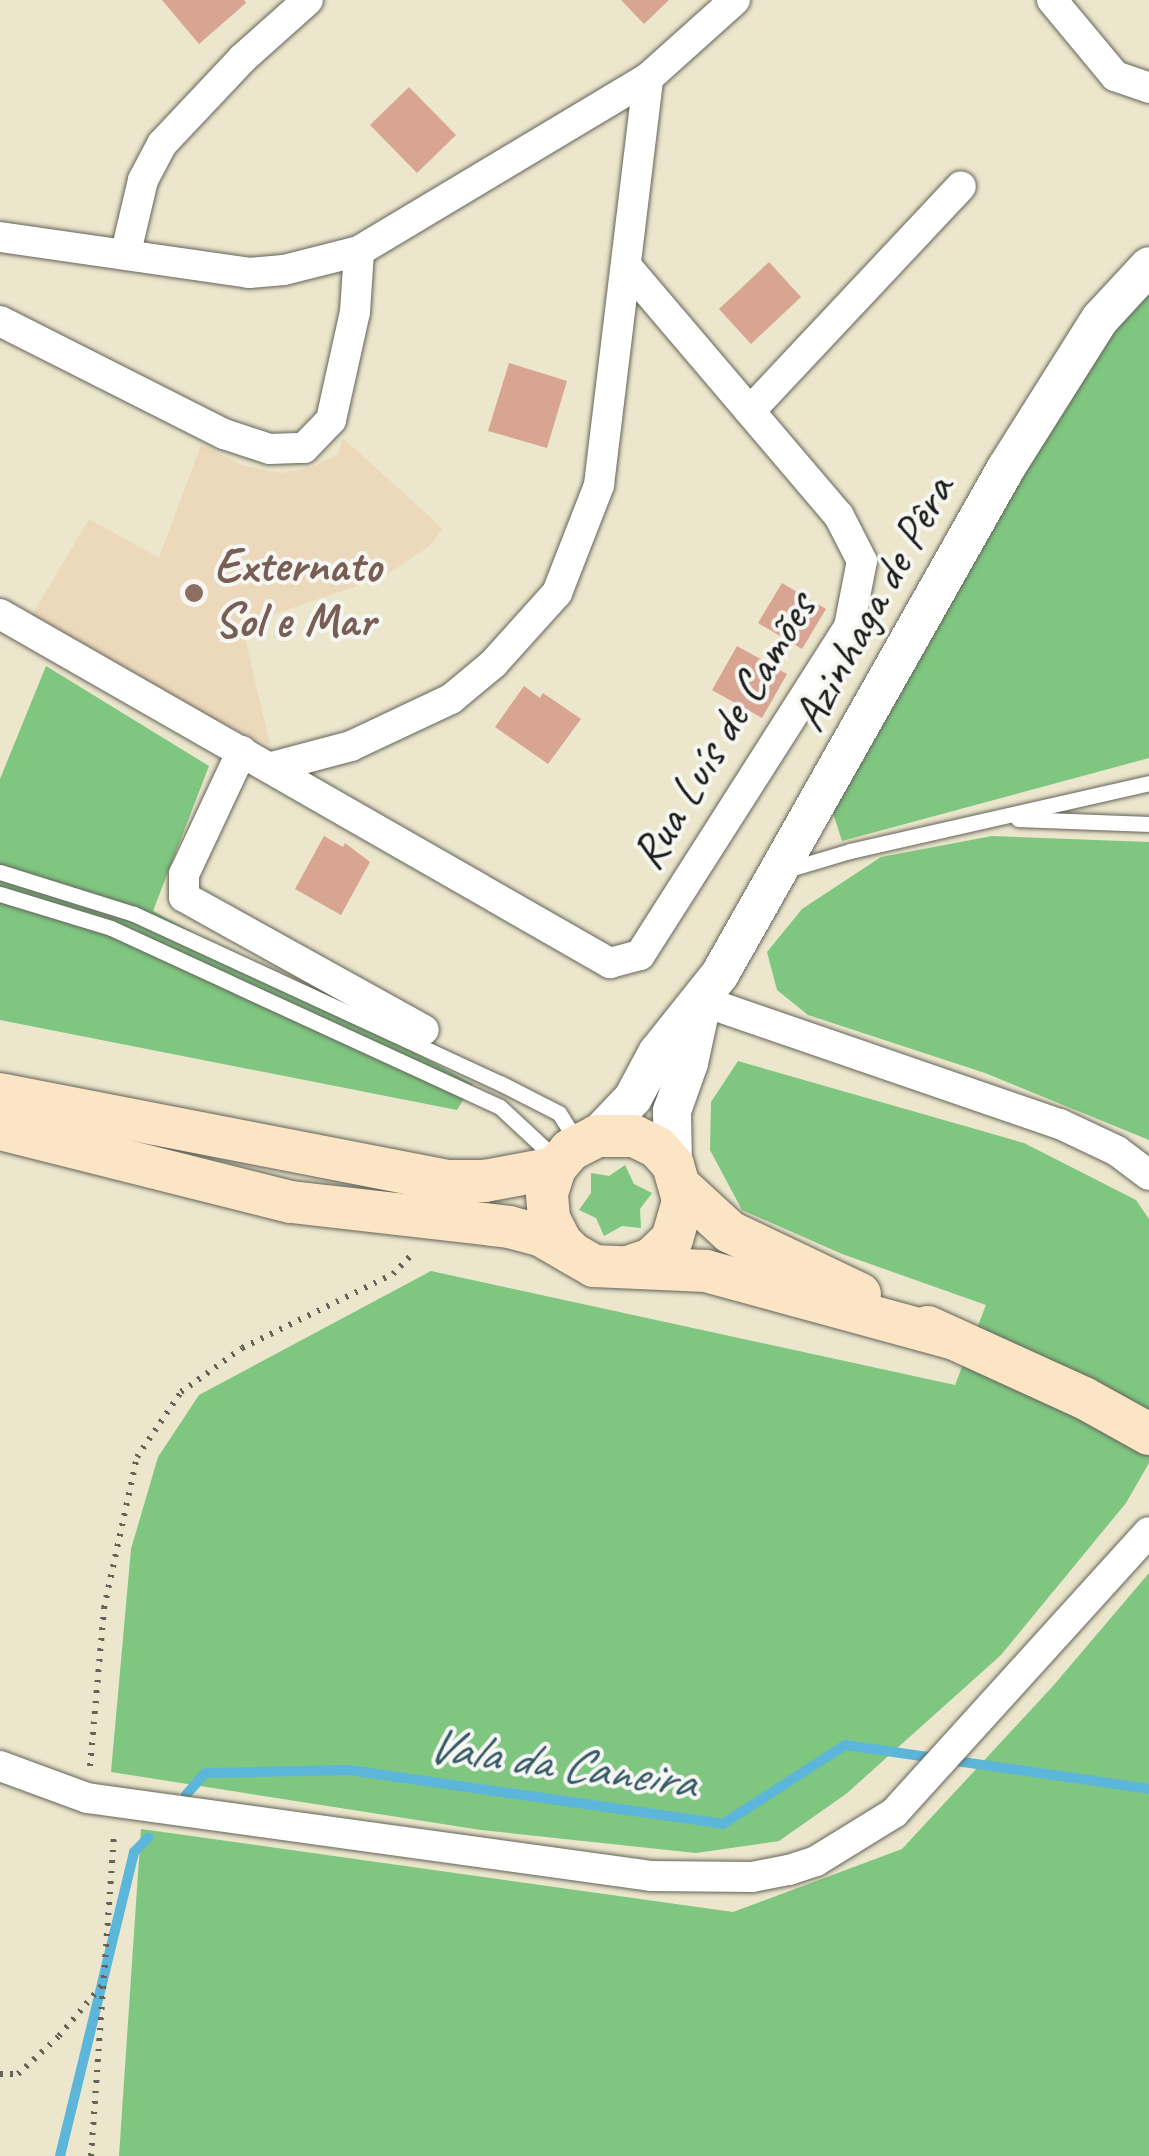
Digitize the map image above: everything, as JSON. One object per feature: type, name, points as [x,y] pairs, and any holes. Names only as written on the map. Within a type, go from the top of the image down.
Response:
[{"type":"main road","points":[[0,1094],[446,1181],[484,1181],[634,1136],[657,1147],[677,1176],[730,1232],[752,1245],[1066,1389],[1149,1434]]},
{"type":"main road","points":[[0,1130],[291,1202],[528,1231],[581,1260],[608,1269],[668,1266],[706,1271],[950,1338]]},
{"type":"main road","points":[[572,1152],[547,1193],[549,1218],[560,1242],[581,1260]]},
{"type":"main road","points":[[623,1268],[651,1259],[672,1239],[683,1210],[677,1176]]},
{"type":"street","points":[[126,252],[144,180],[162,144],[243,58],[308,0]]},
{"type":"street","points":[[0,237],[126,252],[249,273],[284,270],[359,251],[648,78],[734,0]]},
{"type":"street","points":[[1052,0],[1115,76],[1149,88]]},
{"type":"street","points":[[272,768],[365,740],[451,699],[493,664],[557,592],[599,485],[648,78]]},
{"type":"street","points":[[750,411],[961,186]]},
{"type":"street","points":[[0,321],[224,434],[270,449],[304,448],[332,420],[356,312],[359,251]]},
{"type":"street","name":"Azinhaga de Pêra","points":[[572,1152],[633,1098],[657,1053],[702,1001],[782,872],[1006,468],[1100,319],[1149,266]]},
{"type":"street","name":"Rua Luís de Camões","points":[[0,614],[610,963],[640,955],[848,627],[862,562],[839,516],[626,267]]},
{"type":"street","points":[[242,752],[184,874],[184,897],[424,1030]]},
{"type":"street","points":[[702,1001],[1060,1124],[1117,1150],[1149,1174]]},
{"type":"street","name":"Azinhaga de Pêra","points":[[677,1176],[672,1111],[689,1062],[702,1001]]},
{"type":"street","points":[[0,1766],[102,1800],[650,1876],[752,1877],[816,1861],[884,1821],[963,1741],[1149,1532]]},
{"type":"lane","points":[[782,872],[850,851],[1149,784]]},
{"type":"lane","points":[[996,818],[1149,824]]},
{"type":"lane","points":[[0,872],[134,914],[500,1082],[560,1113],[572,1152]]},
{"type":"lane","points":[[0,894],[111,928],[500,1108],[540,1140],[572,1152]]},
{"type":"path","points":[[90,2156],[104,1983],[104,1608],[136,1457],[182,1392],[242,1348],[393,1274],[422,1244],[442,1248],[445,1219]]},
{"type":"path","points":[[0,2074],[18,2074],[59,2036],[104,1983]]},
{"type":"shaded area","name":"Externato Sol e Mar","points":[[343,438],[442,528],[431,545],[383,577],[242,625],[270,745],[168,697],[31,617],[89,519],[159,558],[201,445],[244,466],[281,473],[311,468],[338,454]]},
{"type":"green space","points":[[1149,290],[1149,758],[842,841],[833,813],[1013,486],[1123,316]]},
{"type":"green space","points":[[46,666],[209,766],[153,911],[473,1084],[457,1110],[0,1020],[0,779]]},
{"type":"green space","points":[[992,836],[1149,842],[1149,1140],[985,1073],[808,1015],[777,990],[767,952],[802,909],[881,857]]},
{"type":"green space","points":[[738,1061],[1024,1143],[1136,1200],[1149,1219],[1149,1463],[1126,1503],[1001,1655],[846,1794],[779,1841],[696,1853],[481,1830],[111,1772],[131,1549],[158,1457],[199,1395],[431,1271],[955,1385],[986,1305],[842,1254],[742,1210],[710,1150],[711,1102]]},
{"type":"green space","points":[[625,1165],[634,1184],[652,1193],[640,1209],[641,1228],[622,1226],[604,1236],[596,1218],[579,1210],[591,1193],[591,1173],[609,1176]]},
{"type":"green space","points":[[1149,1573],[1149,2156],[119,2156],[141,1829],[733,1912],[902,1849],[1053,1686]]},
{"type":"building","points":[[162,0],[244,0],[246,3],[199,44]]},
{"type":"building","points":[[621,0],[669,0],[644,24]]},
{"type":"building","points":[[409,87],[456,135],[417,173],[370,125]]},
{"type":"building","points":[[769,262],[801,297],[751,344],[719,309]]},
{"type":"building","points":[[509,363],[567,381],[547,448],[488,431]]},
{"type":"building","points":[[782,583],[826,609],[802,649],[758,623]]},
{"type":"building","points":[[737,646],[787,674],[762,718],[712,690]]},
{"type":"building","points":[[524,686],[540,698],[543,693],[581,719],[548,764],[495,727]]},
{"type":"building","points":[[324,836],[343,847],[345,843],[370,862],[341,915],[295,889]]},
{"type":"waterway","name":"Vala da Caneira","points":[[186,1795],[205,1773],[349,1770],[723,1824],[845,1745],[1149,1789]]},
{"type":"waterway","name":"Vala da Caneira","points":[[60,2156],[134,1852],[148,1838]]},
{"type":"place","name":"Externato Sol e Mar","points":[[194,593]]}]
